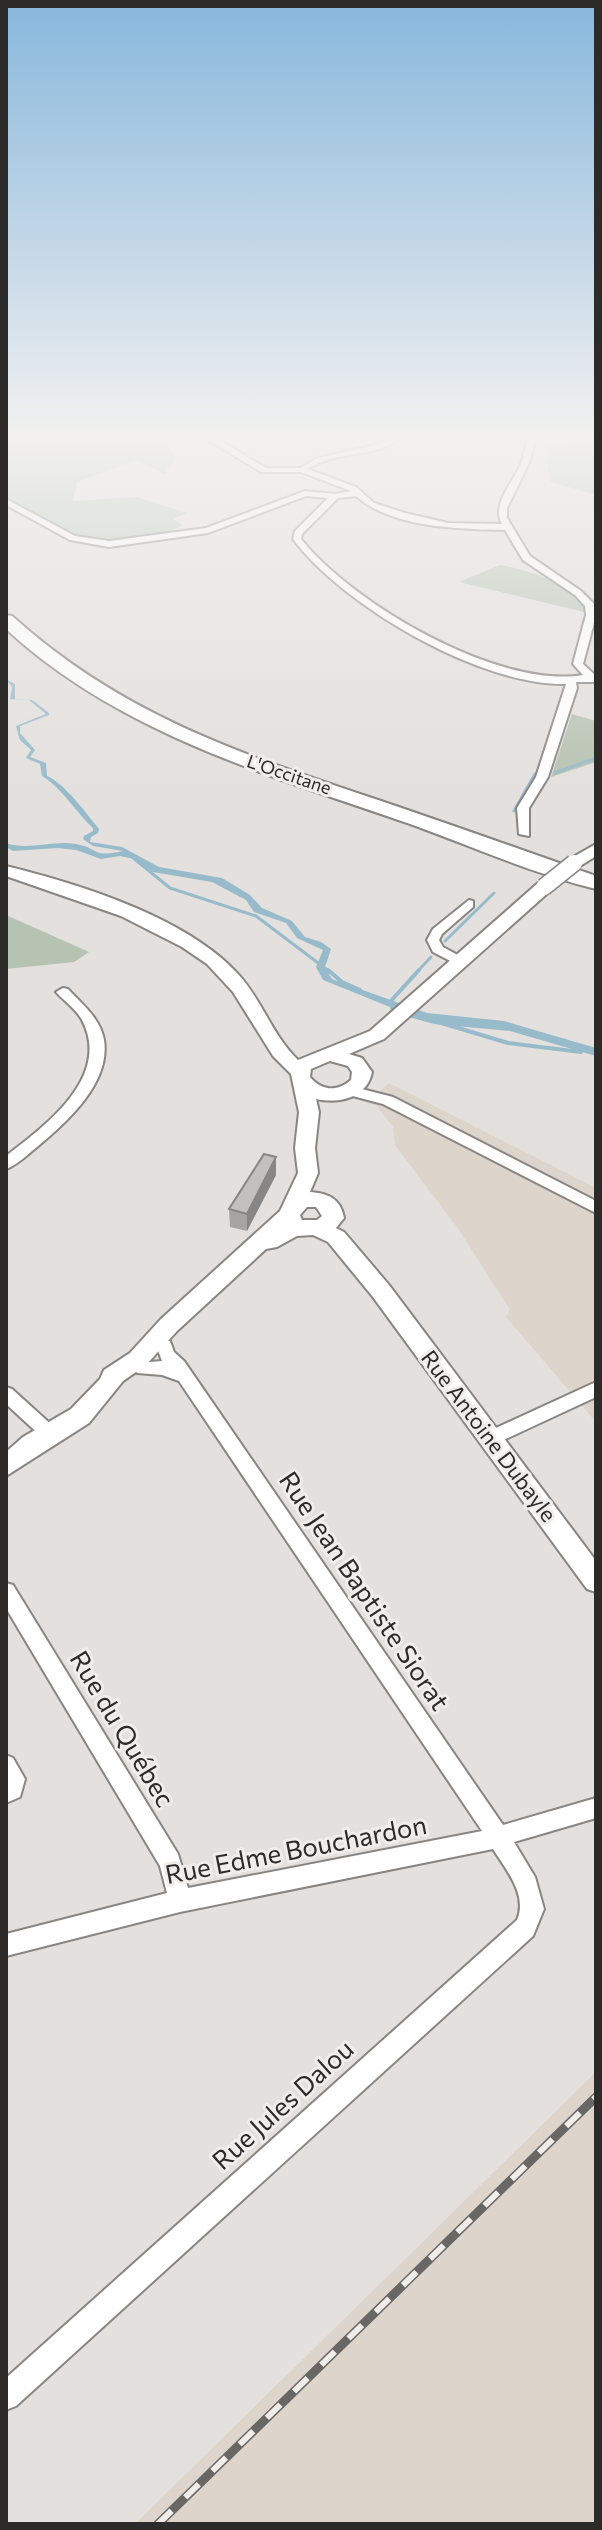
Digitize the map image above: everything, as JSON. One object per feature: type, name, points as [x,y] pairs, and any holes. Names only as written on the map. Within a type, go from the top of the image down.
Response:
[{"type":"highway","name":"L'Occitane","points":[[6,620],[46,657],[86,684],[176,732],[244,760],[596,883]]},
{"type":"highway","name":"L'Occitane","points":[[6,639],[67,686],[119,717],[165,738],[243,770],[596,896]]},
{"type":"main road","points":[[6,1466],[32,1444],[80,1416],[111,1382],[143,1368],[197,1307],[310,1206],[305,1148],[309,1112],[301,1078],[307,1062],[377,1035],[544,887],[596,849]]},
{"type":"main road","points":[[6,871],[69,890],[160,928],[196,947],[231,976],[284,1060],[316,1093],[343,1093]]},
{"type":"main road","points":[[308,1127],[343,1093],[360,1082],[361,1069],[377,1035]]},
{"type":"main road","points":[[271,1038],[297,1053],[348,1059],[361,1069]]},
{"type":"main road","name":"Rue Antoine Dubayle","points":[[310,1206],[381,1291],[596,1581]]},
{"type":"main road","points":[[111,1382],[112,1376],[138,1359],[160,1334],[197,1307]]},
{"type":"main road","points":[[6,1476],[37,1452],[44,1438]]},
{"type":"street","points":[[309,556],[314,564],[408,627],[474,661],[511,673],[571,681],[593,678]]},
{"type":"street","points":[[525,556],[578,593],[590,605],[591,615],[578,664],[593,678]]},
{"type":"street","points":[[525,834],[523,808],[550,759],[572,688],[571,681]]},
{"type":"street","points":[[460,962],[438,949],[433,940],[437,932],[469,904]]},
{"type":"street","points":[[6,1164],[64,1117],[89,1084],[95,1058],[95,1036],[90,1018],[79,1003],[63,992]]},
{"type":"street","points":[[361,1069],[365,1082],[388,1100],[596,1208]]},
{"type":"street","points":[[343,1093],[388,1100]]},
{"type":"street","name":"Rue Jean Baptiste Siorat","points":[[164,1345],[166,1355],[185,1377],[498,1836]]},
{"type":"street","points":[[143,1368],[163,1368],[185,1377]]},
{"type":"street","points":[[491,1438],[596,1389]]},
{"type":"street","points":[[6,1394],[44,1438]]},
{"type":"street","name":"Rue du Québec","points":[[6,1591],[170,1862],[180,1901]]},
{"type":"street","points":[[6,1765],[14,1779],[12,1790],[6,1793]]},
{"type":"street","name":"Rue Edme Bouchardon","points":[[6,1945],[180,1901],[498,1836],[596,1808]]},
{"type":"street","name":"Rue Jules Dalou","points":[[6,2396],[525,1928],[533,1909],[527,1885],[498,1836]]},
{"type":"shaded area","points":[[389,1083],[596,1188],[596,1422],[506,1317],[510,1310],[457,1227],[395,1145],[393,1127],[377,1106],[366,1103]]},
{"type":"shaded area","points":[[596,2072],[596,2524],[135,2524]]},
{"type":"green space","points":[[500,565],[556,583],[585,605],[584,612],[459,582]]},
{"type":"green space","points":[[572,714],[596,721],[596,762],[551,777]]},
{"type":"green space","points":[[6,915],[89,952],[74,962],[6,969]]},
{"type":"water","points":[[6,679],[15,684],[15,699],[32,700],[49,713],[20,726],[20,733],[35,750],[30,757],[46,763],[47,776],[68,792],[99,829],[90,842],[122,847],[159,867],[222,878],[250,895],[262,908],[292,921],[305,937],[331,949],[325,967],[332,979],[427,1013],[504,1021],[596,1048],[596,1056],[510,1031],[434,1024],[391,1012],[390,1007],[323,980],[316,967],[323,950],[297,938],[286,923],[254,912],[246,900],[212,882],[153,872],[134,859],[120,856],[101,859],[76,850],[13,851],[6,847],[6,843],[23,846],[67,843],[100,853],[123,851],[93,846],[83,839],[93,828],[42,776],[40,764],[26,758],[31,750],[20,740],[16,726],[46,714],[29,700],[10,699],[12,687]]},
{"type":"building","points":[[264,1154],[276,1157],[247,1214],[229,1209]]},
{"type":"waterway","points":[[555,773],[596,758]]},
{"type":"waterway","points":[[514,811],[535,774]]},
{"type":"waterway","points":[[132,857],[170,888],[256,916],[330,972]]},
{"type":"waterway","points":[[445,941],[494,893]]},
{"type":"waterway","points":[[417,972],[431,957]]},
{"type":"waterway","points":[[328,970],[342,982],[360,990]]},
{"type":"waterway","points":[[389,1003],[419,970]]},
{"type":"waterway","points":[[438,1022],[508,1043],[581,1052]]},
{"type":"railway","points":[[158,2524],[596,2097]]}]
